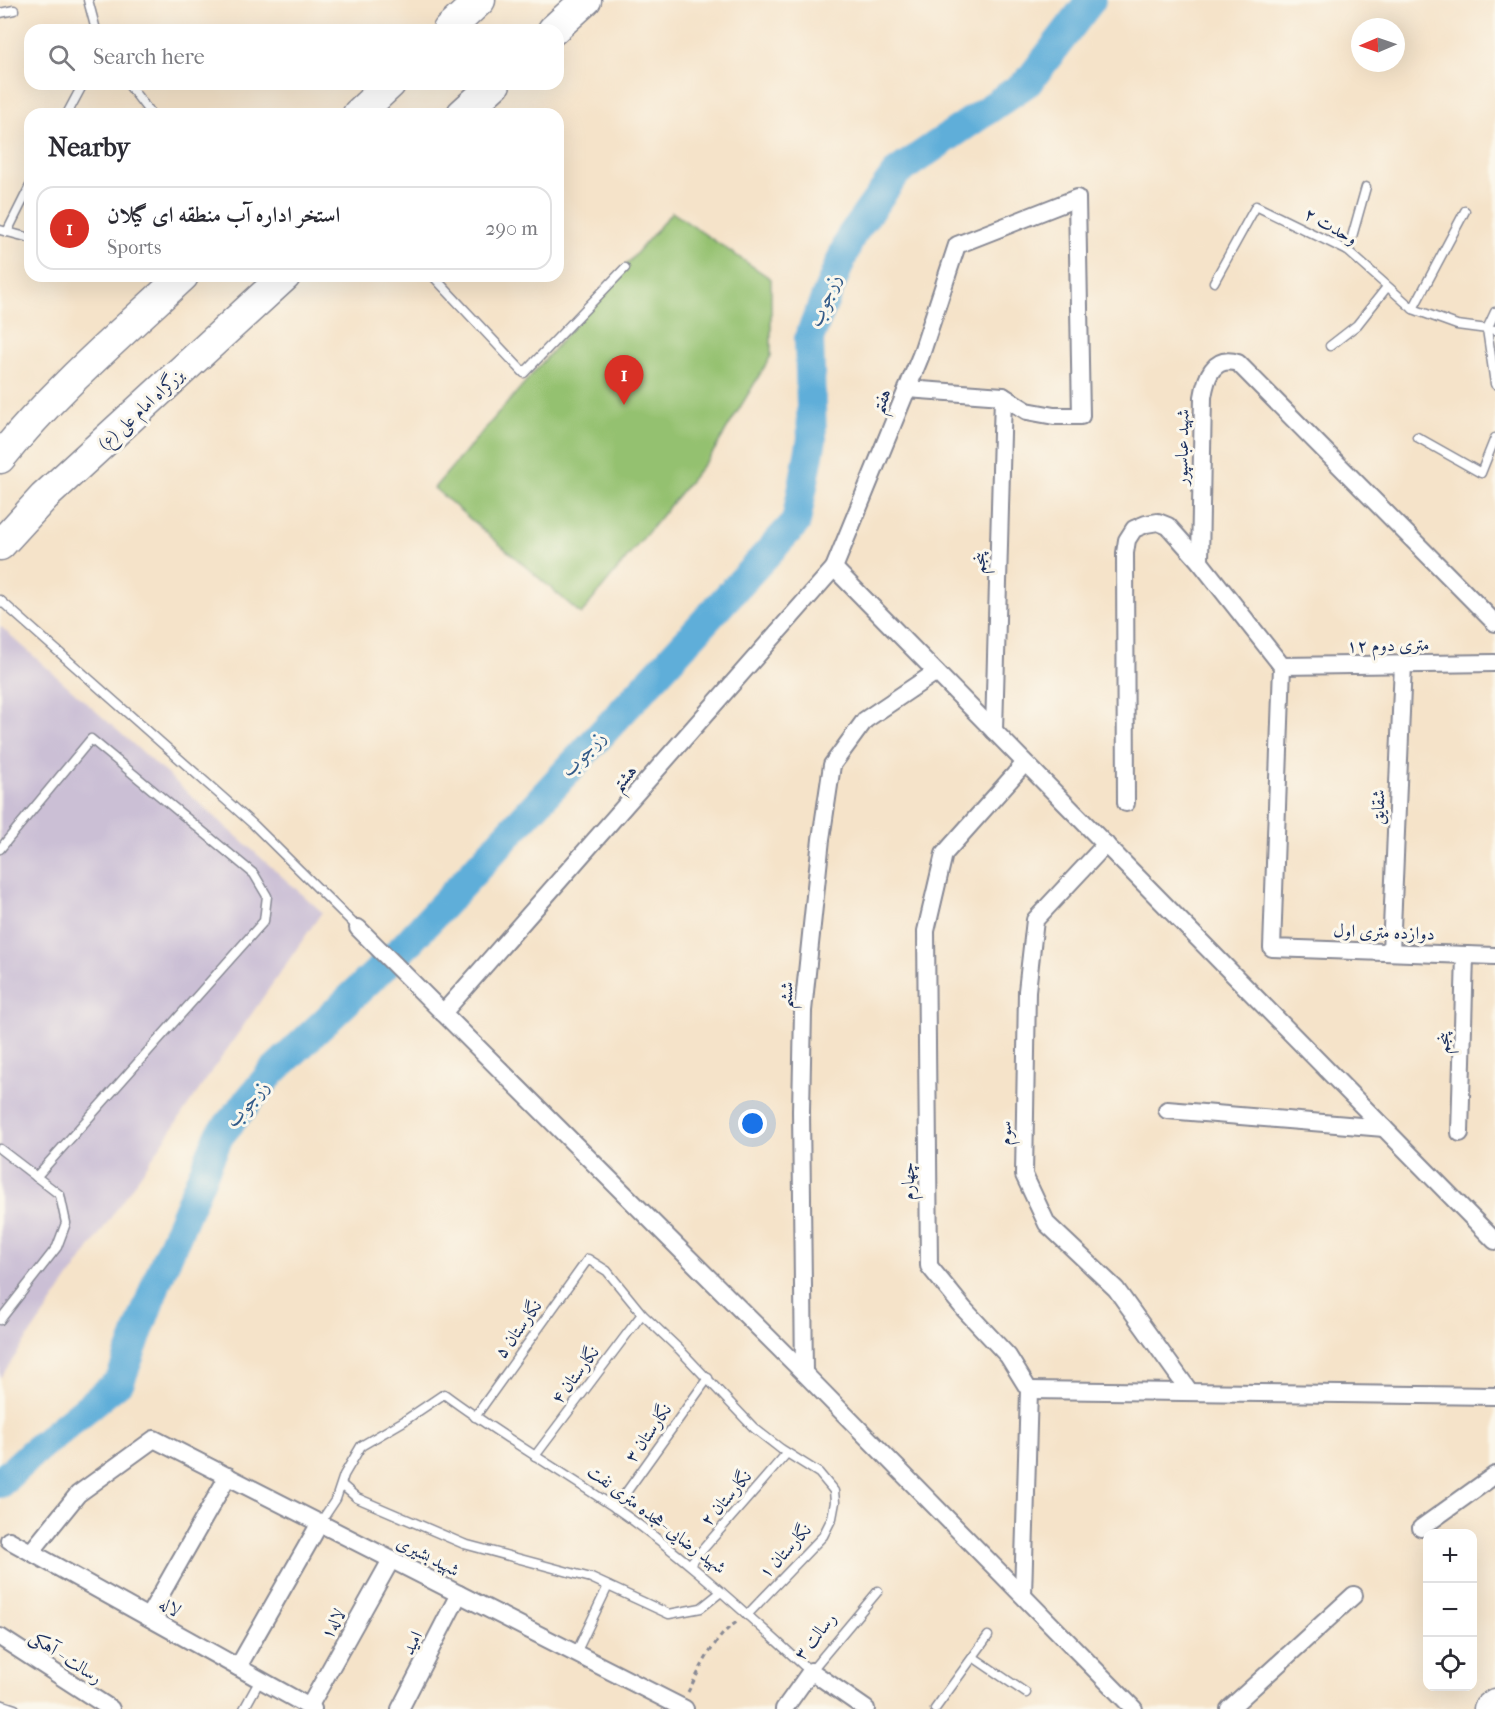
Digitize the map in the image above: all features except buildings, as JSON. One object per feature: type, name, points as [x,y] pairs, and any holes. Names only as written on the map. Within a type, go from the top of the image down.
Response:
[{"type":"highway","points":[[454,24],[480,0]]},
{"type":"highway","points":[[560,24],[586,0]]},
{"type":"highway","points":[[364,108],[384,90]]},
{"type":"highway","points":[[469,108],[488,90]]},
{"type":"highway","points":[[0,458],[61,390],[173,282]]},
{"type":"highway","name":"بزرگراه امام علی (ع)","points":[[0,545],[44,497],[278,282]]},
{"type":"highway","points":[[1489,1709],[1495,1704]]},
{"type":"street","name":"هفتم","points":[[834,568],[921,355],[957,245],[1077,198],[1081,416],[1054,416],[1027,411],[1003,396]]},
{"type":"street","name":"شهید عباسپور","points":[[1200,562],[1203,397],[1206,379],[1212,369],[1230,360],[1238,363],[1495,623]]},
{"type":"street","points":[[907,389],[1003,396]]},
{"type":"street","name":"پنجم","points":[[994,731],[1003,396]]},
{"type":"street","points":[[1126,802],[1125,554],[1127,540],[1134,529],[1158,522],[1168,526],[1200,562],[1281,666]]},
{"type":"street","points":[[834,568],[1495,1241]]},
{"type":"street","name":"هشتم","points":[[439,1009],[834,568]]},
{"type":"street","name":"۱۲ متری دوم","points":[[1281,666],[1495,663]]},
{"type":"street","name":"شقایق","points":[[1391,952],[1403,664]]},
{"type":"street","name":"دوازده متری اول","points":[[1281,666],[1272,948],[1495,956]]},
{"type":"street","name":"ششم","points":[[804,1373],[801,1111],[803,1011],[821,838],[832,765],[865,720],[936,672]]},
{"type":"street","name":"چهارم","points":[[1025,763],[944,854],[926,931],[928,1266],[1008,1356],[1029,1390]]},
{"type":"street","name":"سوم","points":[[1106,844],[1035,920],[1027,991],[1024,1175],[1047,1224],[1116,1289],[1190,1392]]},
{"type":"street","points":[[358,928],[804,1373],[1134,1709]]},
{"type":"street","name":"پنجم","points":[[1460,1133],[1465,955]]},
{"type":"street","points":[[1167,1110],[1384,1128]]},
{"type":"street","points":[[1023,1595],[1029,1390],[1495,1395]]},
{"type":"street","name":"شهید بشیری","points":[[31,1552],[78,1494],[154,1439],[683,1708]]},
{"type":"street","points":[[1421,1528],[1495,1475]]},
{"type":"street","points":[[148,1617],[228,1476]]},
{"type":"street","points":[[238,1668],[320,1523]]},
{"type":"street","name":"لاله","points":[[9,1540],[311,1708]]},
{"type":"street","name":"لاله۱","points":[[311,1708],[391,1560]]},
{"type":"street","name":"امید","points":[[400,1709],[459,1594]]},
{"type":"street","points":[[1229,1709],[1354,1595]]},
{"type":"street","name":"رسالت - آهکی","points":[[0,1637],[111,1709]]},
{"type":"street","name":"رسالت ۳","points":[[784,1709],[811,1671]]},
{"type":"street","name":"شهید رضایی -هجده متری نفت","points":[[811,1671],[866,1709]]},
{"type":"lane","points":[[88,0],[94,24]]},
{"type":"lane","points":[[0,13],[14,10]]},
{"type":"lane","points":[[70,108],[80,90]]},
{"type":"lane","points":[[133,90],[146,108]]},
{"type":"lane","points":[[1348,251],[1366,187]]},
{"type":"lane","points":[[24,196],[3,231],[24,236]]},
{"type":"lane","name":"وحدت ۲","points":[[1214,282],[1256,206],[1348,251],[1413,309],[1457,325],[1491,330]]},
{"type":"lane","points":[[1413,309],[1465,211]]},
{"type":"lane","points":[[439,282],[524,373],[625,268]]},
{"type":"lane","points":[[1330,346],[1357,325],[1387,287]]},
{"type":"lane","points":[[1495,312],[1491,330],[1495,384]]},
{"type":"lane","points":[[1417,437],[1481,473],[1495,438]]},
{"type":"lane","points":[[0,600],[254,825],[358,928]]},
{"type":"lane","points":[[0,849],[91,739],[254,874],[267,896],[264,921],[36,1177]]},
{"type":"lane","points":[[0,1149],[60,1195],[66,1223],[57,1246],[0,1320]]},
{"type":"lane","name":"نگارستان ۵","points":[[475,1417],[588,1259],[607,1271],[642,1314]]},
{"type":"lane","points":[[642,1314],[708,1378],[754,1428],[787,1453]]},
{"type":"lane","name":"نگارستان ۴","points":[[535,1456],[642,1314]]},
{"type":"lane","name":"نگارستان ۳","points":[[615,1508],[708,1378]]},
{"type":"lane","name":"شهید رضایی -هجده متری نفت","points":[[342,1485],[344,1475],[361,1446],[444,1394],[475,1417],[615,1508],[690,1564],[811,1671]]},
{"type":"lane","name":"نگارستان ۱","points":[[747,1615],[823,1536],[832,1518],[835,1502],[834,1491],[819,1473],[787,1453]]},
{"type":"lane","name":"نگارستان ۲","points":[[690,1564],[787,1453]]},
{"type":"lane","points":[[320,1523],[336,1499],[342,1485],[357,1498],[464,1544],[591,1578],[669,1614],[701,1608],[722,1592]]},
{"type":"lane","points":[[576,1653],[608,1586]]},
{"type":"lane","name":"رسالت ۳","points":[[811,1671],[878,1591]]},
{"type":"lane","points":[[935,1709],[988,1636]]},
{"type":"lane","points":[[973,1657],[1026,1693]]},
{"type":"lane","points":[[244,1709],[260,1680]]},
{"type":"lane","points":[[0,1704],[15,1709]]},
{"type":"path","points":[[683,1708],[702,1667],[726,1628],[747,1615]]},
{"type":"shaded area","points":[[0,626],[322,912],[0,1378]]},
{"type":"green space","points":[[672,212],[771,279],[771,356],[712,454],[581,614],[434,488]]},
{"type":"waterway","name":"زرجوب","points":[[0,1483],[32,1453],[120,1381],[159,1276],[219,1136],[272,1072],[404,947],[796,522],[812,439],[809,338],[851,236],[897,172],[1028,82],[1091,0]]},
{"type":"place","name":"استخر اداره آب منطقه ای گیلان","points":[[624,405]]}]
